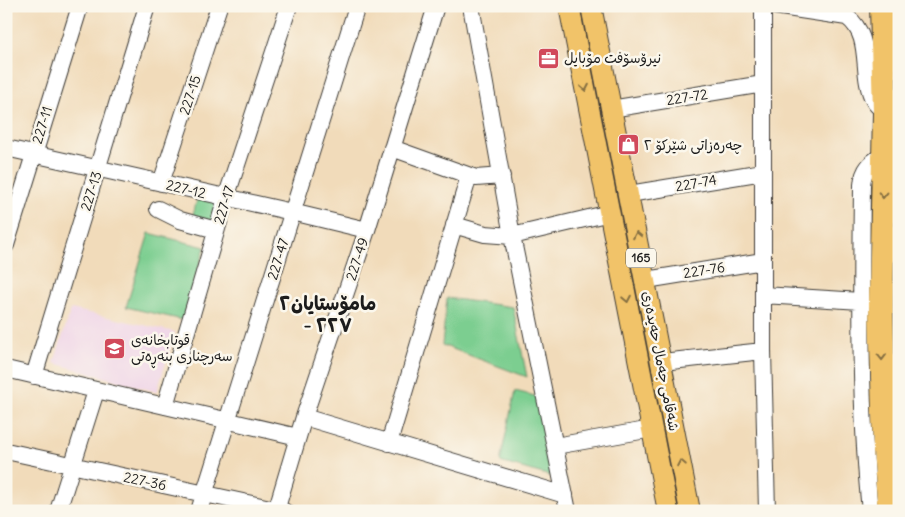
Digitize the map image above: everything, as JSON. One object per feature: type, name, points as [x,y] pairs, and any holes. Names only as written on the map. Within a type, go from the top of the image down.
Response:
[{"type":"highway","points":[[880,505],[884,414],[882,314],[884,154],[891,34],[882,6]]},
{"type":"main road","name":"شەقامی جەمال حەیدەری","points":[[569,6],[668,511]]},
{"type":"main road","name":"شەقامی جەمال حەیدەری","points":[[591,6],[690,511]]},
{"type":"main road","points":[[598,154],[620,150]]},
{"type":"street","name":"227-11","points":[[6,245],[80,6]]},
{"type":"street","name":"227-13","points":[[34,376],[147,6]]},
{"type":"street","name":"227-15","points":[[161,183],[219,6]]},
{"type":"street","name":"227-17","points":[[165,406],[216,230],[289,6]]},
{"type":"street","name":"227-47","points":[[199,511],[356,6]]},
{"type":"street","name":"227-49","points":[[279,510],[304,417],[366,230],[436,6]]},
{"type":"street","points":[[471,6],[512,236],[567,503]]},
{"type":"street","points":[[763,6],[763,351],[767,511]]},
{"type":"street","points":[[774,6],[847,17],[856,25],[863,38],[867,76],[871,93],[875,102],[885,112]]},
{"type":"street","name":"227-72","points":[[611,109],[763,84]]},
{"type":"street","name":"227-12","points":[[6,148],[366,230]]},
{"type":"street","points":[[392,148],[476,178],[502,176]]},
{"type":"street","points":[[880,505],[862,420],[862,178],[868,165],[884,154]]},
{"type":"street","name":"227-74","points":[[629,194],[763,172]]},
{"type":"street","points":[[389,443],[469,176]]},
{"type":"street","points":[[158,208],[180,220],[216,230]]},
{"type":"street","points":[[454,225],[485,234],[512,236],[610,214]]},
{"type":"street","name":"227-76","points":[[646,280],[763,261]]},
{"type":"street","points":[[763,295],[861,301]]},
{"type":"street","points":[[662,362],[763,351]]},
{"type":"street","points":[[6,369],[298,437]]},
{"type":"street","points":[[58,511],[96,391]]},
{"type":"street","points":[[304,417],[389,443],[567,503]]},
{"type":"street","points":[[555,446],[652,429]]},
{"type":"street","name":"227-36","points":[[6,451],[279,510]]},
{"type":"shaded area","name":"قوتابخانەی سەرچناری بنەڕەتی","points":[[71,309],[175,332],[157,392],[54,363]]},
{"type":"green space","points":[[198,196],[220,201],[216,222],[192,218]]},
{"type":"green space","points":[[149,233],[205,247],[183,320],[126,307]]},
{"type":"green space","points":[[447,298],[513,307],[527,377],[442,345]]},
{"type":"green space","points":[[515,391],[543,398],[558,478],[500,462]]},
{"type":"place","name":"نیرۆسۆفت مۆبایل","points":[[548,58]]},
{"type":"place","name":"چەرەزاتی شێرکۆ ٢","points":[[628,145]]},
{"type":"place","name":"قوتابخانەی سەرچناری بنەڕەتی","points":[[115,348]]},
{"type":"district","name":"مامۆستایان٢ - ٢٢٧","points":[[328,314]]}]
